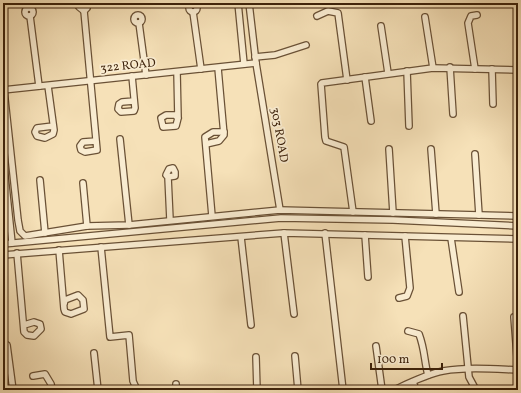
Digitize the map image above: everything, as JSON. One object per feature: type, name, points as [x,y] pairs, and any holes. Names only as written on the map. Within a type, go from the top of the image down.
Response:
[{"type":"street","points":[[82,3],[80,7],[84,11],[96,141]]},
{"type":"street","points":[[84,11],[88,8],[86,3]]},
{"type":"street","points":[[238,3],[244,64]]},
{"type":"street","name":"303 ROAD","points":[[249,3],[256,60],[280,210]]},
{"type":"street","points":[[317,16],[328,10],[338,13],[348,80]]},
{"type":"street","points":[[193,12],[201,69]]},
{"type":"street","points":[[475,69],[468,23],[471,16],[477,15]]},
{"type":"street","points":[[30,16],[39,86]]},
{"type":"street","points":[[425,17],[433,68]]},
{"type":"street","points":[[139,23],[146,75]]},
{"type":"street","points":[[381,26],[388,73]]},
{"type":"street","name":"322 ROAD","points":[[4,90],[218,68],[244,64],[306,45]]},
{"type":"street","points":[[450,67],[453,114]]},
{"type":"street","points":[[353,212],[344,147],[326,141],[325,138],[321,84],[325,82],[433,68],[450,67],[518,70]]},
{"type":"street","points":[[206,144],[219,141],[224,136],[218,68]]},
{"type":"street","points":[[492,69],[493,104]]},
{"type":"street","points":[[407,71],[409,126]]},
{"type":"street","points":[[177,72],[178,118]]},
{"type":"street","points":[[132,76],[134,102]]},
{"type":"street","points":[[366,77],[371,121]]},
{"type":"street","points":[[48,86],[53,126]]},
{"type":"street","points":[[4,90],[20,231],[24,236],[87,226],[129,225],[280,210],[518,216]]},
{"type":"street","points":[[212,216],[206,135],[218,130],[224,132]]},
{"type":"street","points":[[120,139],[129,225]]},
{"type":"street","points":[[389,149],[393,213]]},
{"type":"street","points":[[431,149],[436,214]]},
{"type":"street","points":[[475,154],[479,215]]},
{"type":"street","points":[[3,157],[12,243]]},
{"type":"street","points":[[168,177],[170,220]]},
{"type":"street","points":[[40,180],[48,232],[52,240]]},
{"type":"street","points":[[83,183],[87,226]]},
{"type":"street","points":[[3,244],[281,218],[393,220],[518,226]]},
{"type":"street","points":[[284,233],[294,314]]},
{"type":"street","points":[[3,255],[284,233],[518,239]]},
{"type":"street","points":[[325,233],[343,390]]},
{"type":"street","points":[[365,235],[368,277]]},
{"type":"street","points":[[398,298],[407,296],[410,288],[405,236]]},
{"type":"street","points":[[241,237],[251,325]]},
{"type":"street","points":[[451,238],[459,292]]},
{"type":"street","points":[[101,247],[110,337],[129,335],[133,381],[137,390]]},
{"type":"street","points":[[59,250],[64,304]]},
{"type":"street","points":[[17,253],[24,325]]},
{"type":"street","points":[[463,316],[469,377],[476,390]]},
{"type":"street","points":[[394,390],[428,375],[443,371],[468,369],[518,370],[514,317]]},
{"type":"street","points":[[408,331],[419,334],[425,348],[425,365],[428,375]]},
{"type":"street","points":[[3,344],[7,345],[6,355],[13,390]]},
{"type":"street","points":[[376,346],[382,390]]},
{"type":"street","points":[[94,354],[98,390]]},
{"type":"street","points":[[295,356],[298,390]]},
{"type":"street","points":[[256,358],[257,390]]},
{"type":"street","points":[[33,376],[46,374],[52,390]]},
{"type":"street","points":[[413,382],[416,390]]}]
